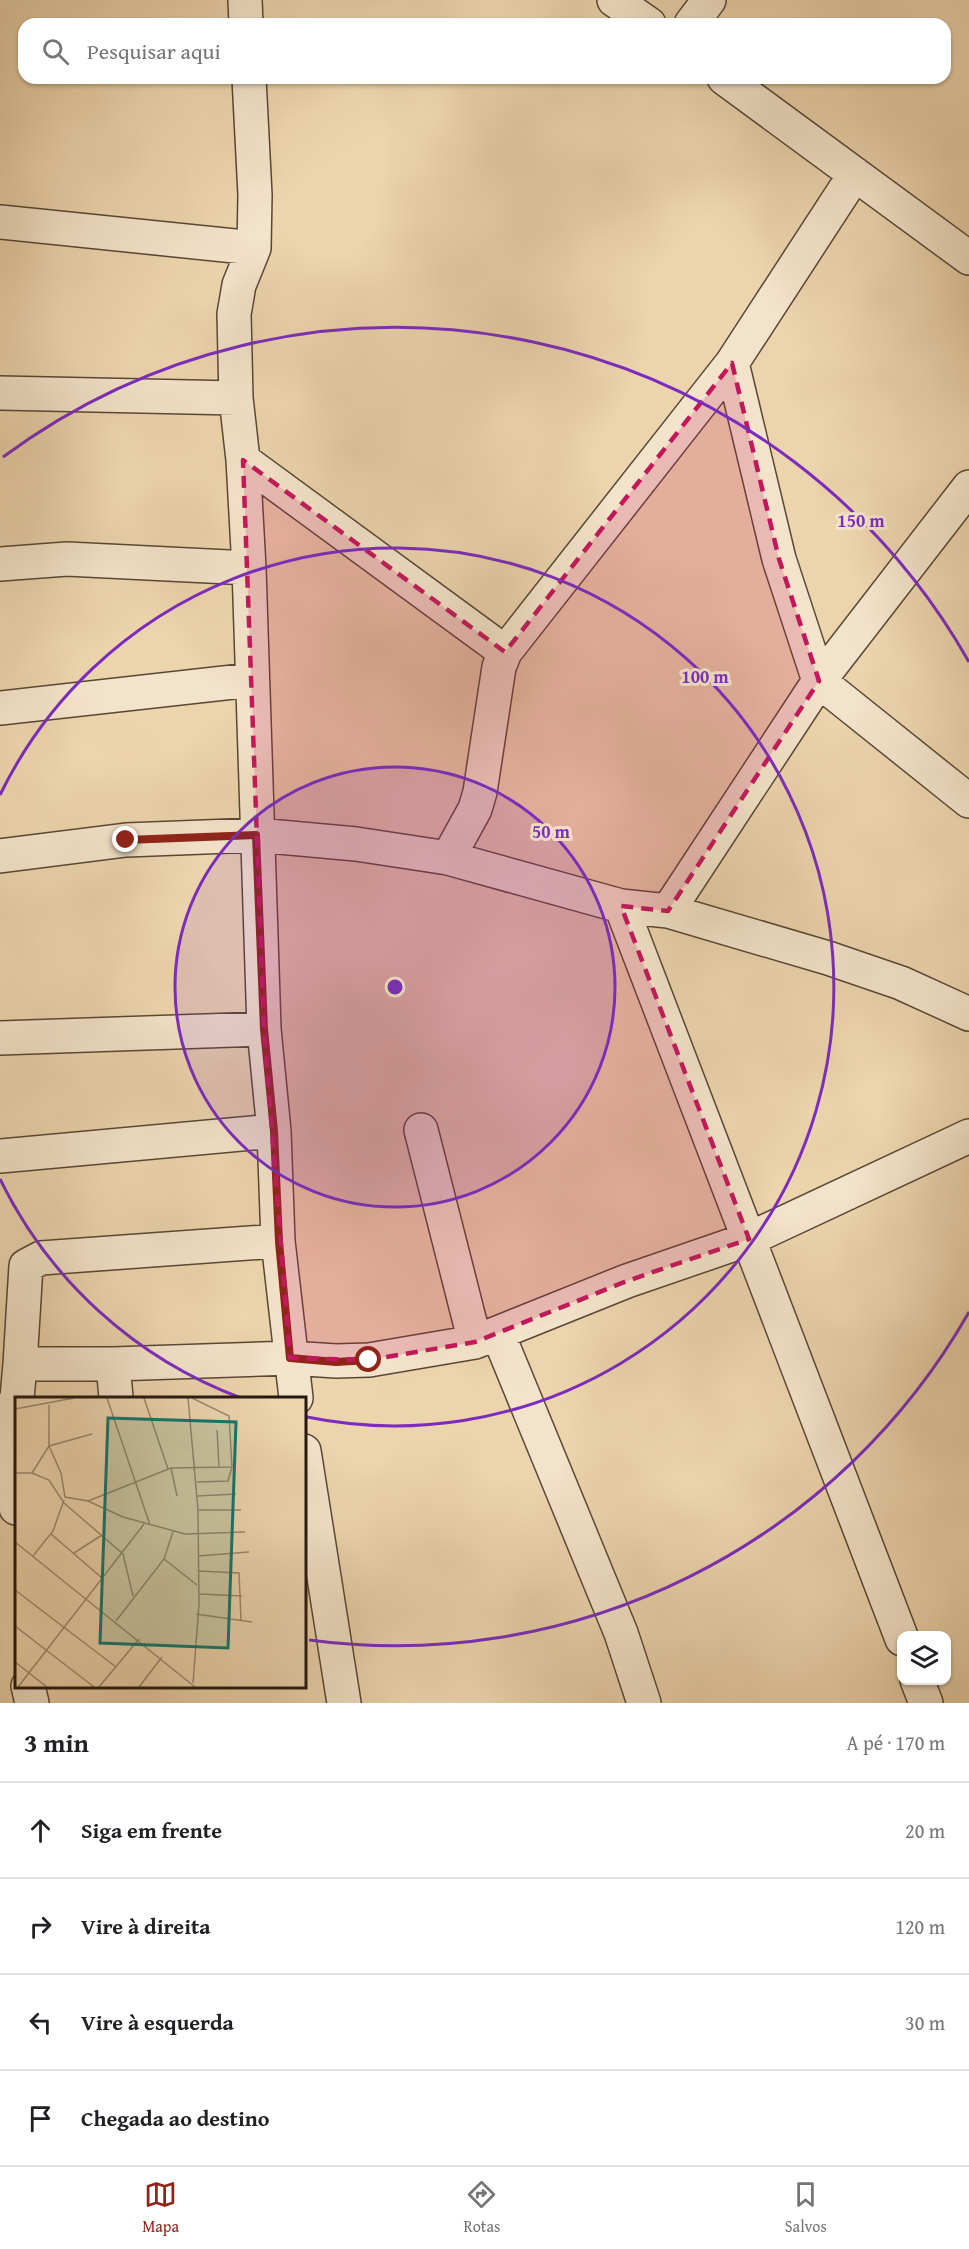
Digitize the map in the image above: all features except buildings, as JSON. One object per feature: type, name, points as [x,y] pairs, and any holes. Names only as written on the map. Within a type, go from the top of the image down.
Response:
[{"type":"street","points":[[245,0],[246,18]]},
{"type":"street","points":[[614,0],[640,18]]},
{"type":"street","points":[[696,18],[709,0]]},
{"type":"street","points":[[249,84],[255,195],[254,248],[239,285],[234,314],[236,398],[243,460],[249,568],[264,1029],[274,1131],[279,1242],[296,1397]]},
{"type":"street","points":[[732,84],[969,258]]},
{"type":"street","points":[[448,858],[475,809],[480,792],[499,668],[505,652],[732,363],[855,174]]},
{"type":"street","points":[[0,222],[254,248]]},
{"type":"street","points":[[732,363],[779,560],[819,681],[969,801]]},
{"type":"street","points":[[0,393],[236,398]]},
{"type":"street","points":[[243,460],[505,652]]},
{"type":"street","points":[[668,911],[819,681],[968,492]]},
{"type":"street","points":[[0,564],[67,559],[249,568]]},
{"type":"street","points":[[0,708],[251,680]]},
{"type":"street","points":[[0,856],[126,840],[256,835],[356,844],[448,858],[621,906],[668,911],[901,983],[969,1014]]},
{"type":"street","points":[[621,906],[899,1631]]},
{"type":"street","points":[[0,1038],[264,1029]]},
{"type":"street","points":[[421,1130],[486,1338],[621,1633],[644,1703]]},
{"type":"street","points":[[0,1156],[274,1131]]},
{"type":"street","points":[[20,1364],[113,1364],[290,1358],[336,1362],[369,1360],[486,1338],[627,1281],[749,1239],[969,1136]]},
{"type":"street","points":[[16,1397],[26,1266],[41,1258],[279,1242]]},
{"type":"street","points":[[113,1364],[116,1397]]},
{"type":"street","points":[[15,1415],[13,1446],[15,1487]]},
{"type":"street","points":[[306,1464],[344,1703]]},
{"type":"street","points":[[919,1685],[926,1703]]},
{"type":"street","points":[[28,1688],[32,1703]]},
{"type":"highlighted area","points":[[732,363],[779,559],[819,681],[668,911],[621,906],[749,1239],[627,1281],[475,1342],[369,1360],[290,1358],[264,1029],[243,460],[505,652]]},
{"type":"route","points":[[126,840],[256,835],[264,1029],[274,1131],[279,1242],[290,1358],[336,1362],[369,1360]]}]
